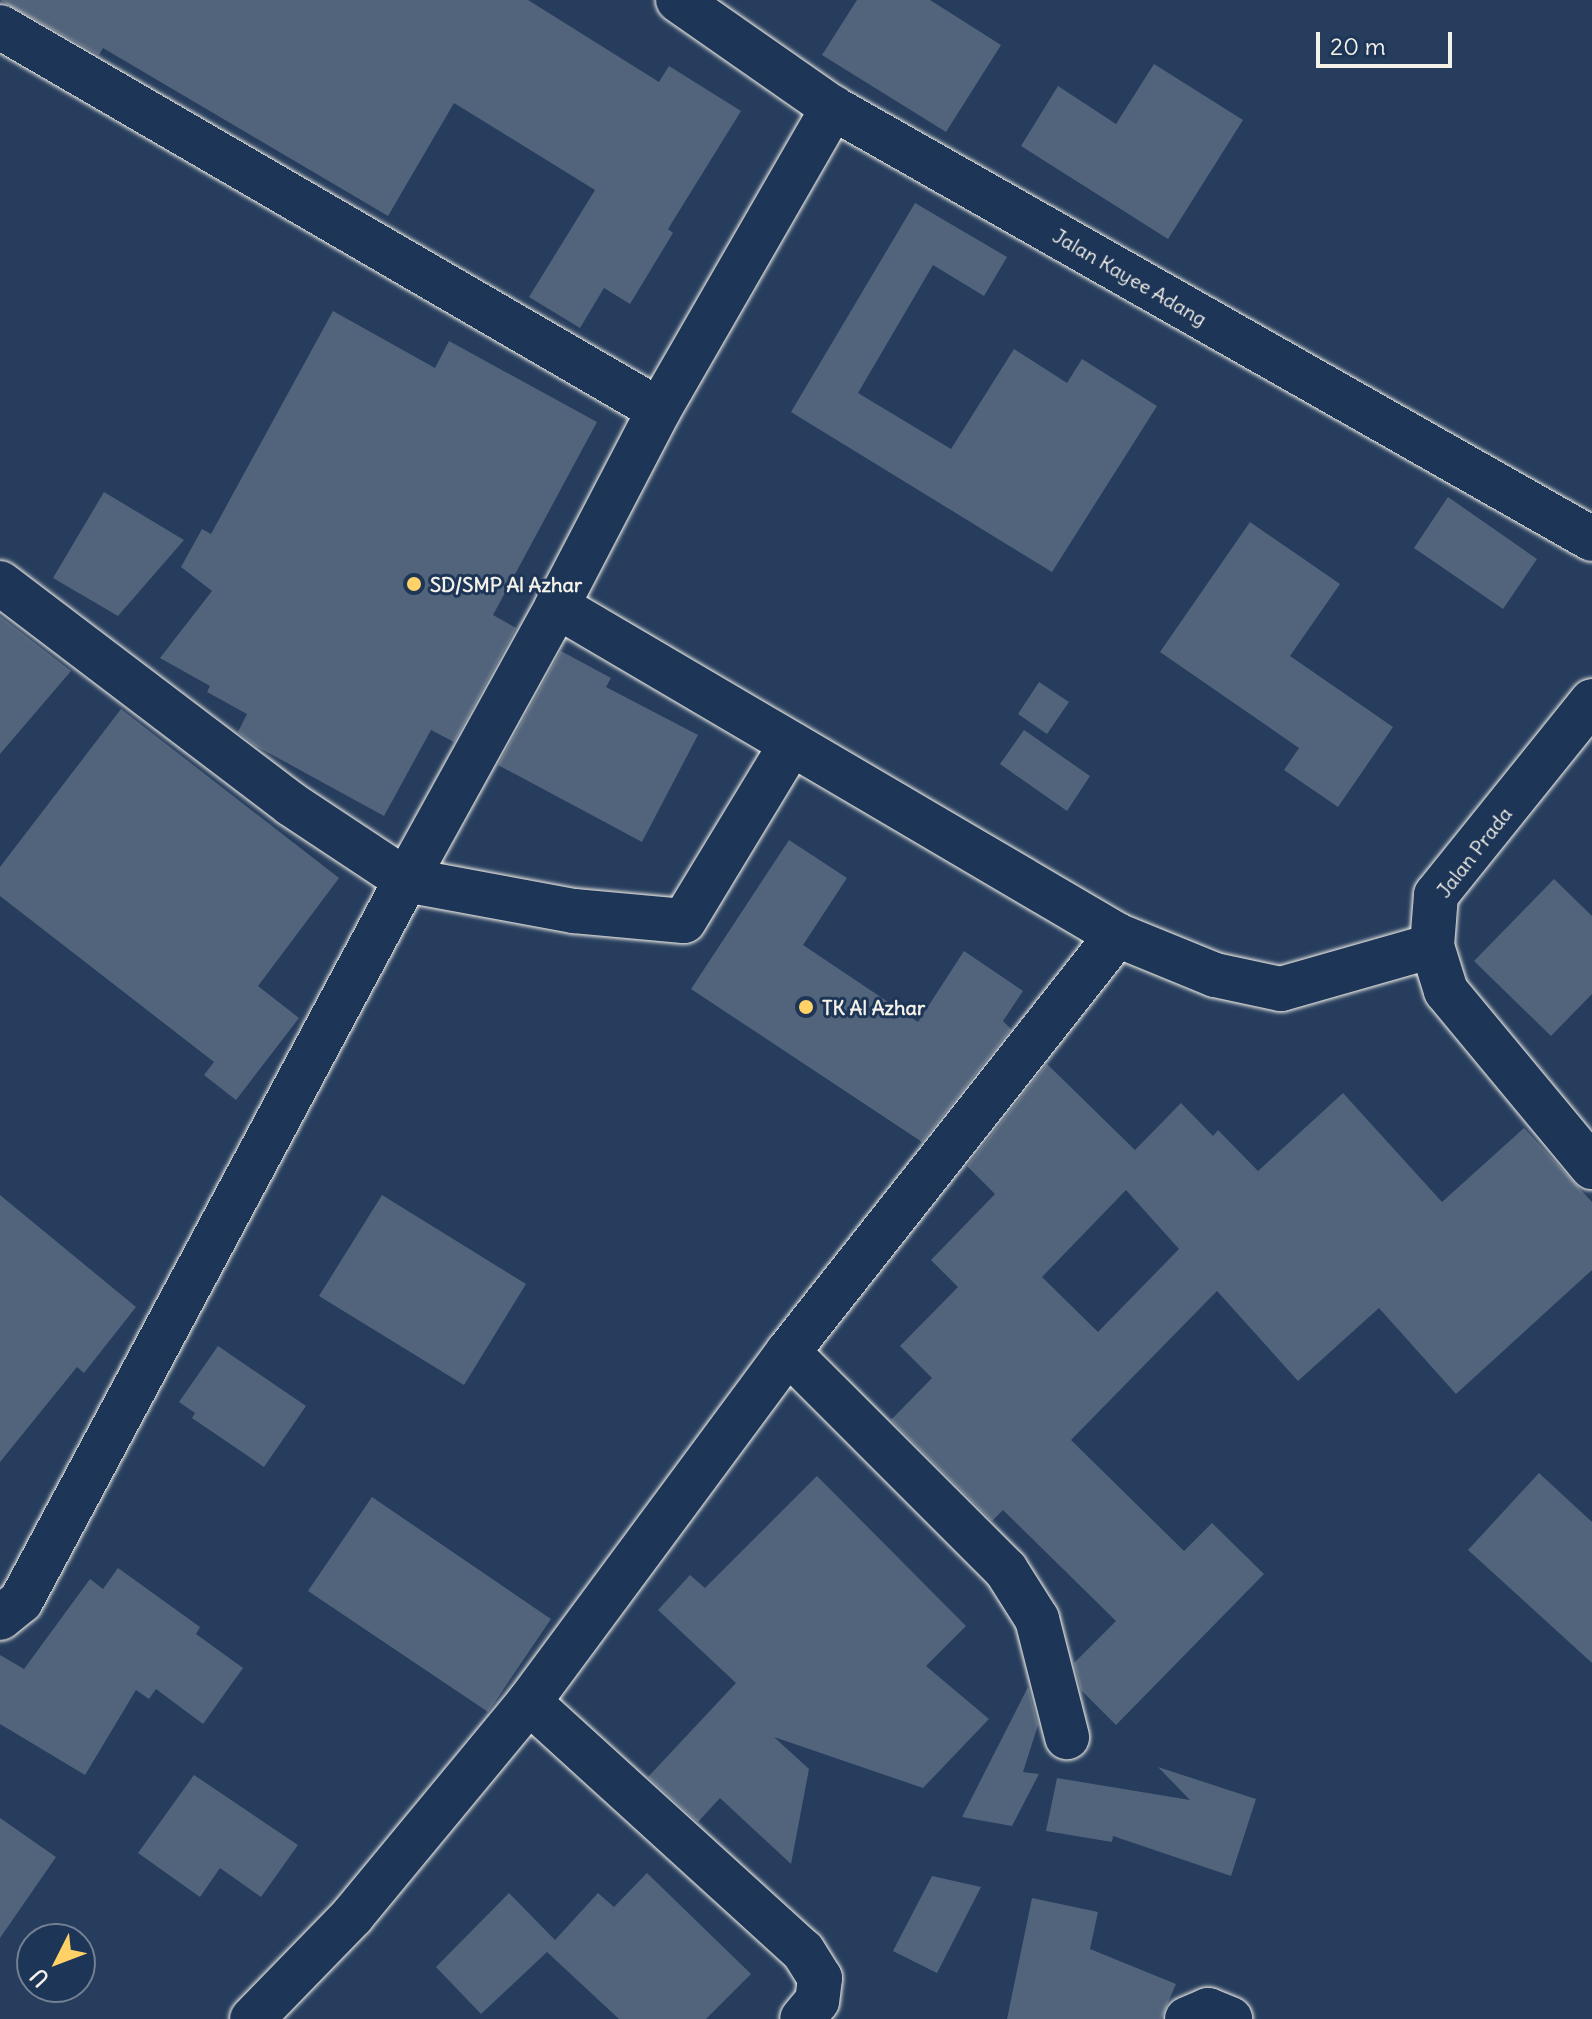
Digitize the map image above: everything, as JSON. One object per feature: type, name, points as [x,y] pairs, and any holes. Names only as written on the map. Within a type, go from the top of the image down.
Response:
[{"type":"street","name":"Jalan Kayee Adang","points":[[678,0],[833,108],[1592,539]]},
{"type":"street","points":[[0,27],[659,410]]},
{"type":"street","points":[[0,1618],[21,1601],[406,880],[557,606],[659,410],[833,108]]},
{"type":"street","points":[[0,583],[291,804],[406,880],[574,911],[684,921],[791,744]]},
{"type":"street","points":[[557,606],[1117,935],[1215,975],[1281,989],[1432,946]]},
{"type":"street","name":"Jalan Prada","points":[[1592,701],[1436,895],[1432,946],[1446,991],[1592,1167]]},
{"type":"street","points":[[252,2019],[352,1916],[529,1702],[788,1352],[1117,935]]},
{"type":"street","points":[[788,1352],[1006,1570],[1037,1619],[1067,1737]]},
{"type":"street","points":[[529,1702],[803,1951],[820,1978],[817,2001],[802,2019]]},
{"type":"building","points":[[0,0],[528,0],[659,82],[669,66],[741,111],[668,229],[673,233],[630,304],[604,288],[580,328],[529,297],[595,190],[454,103],[388,216],[103,48],[99,55]]},
{"type":"building","points":[[857,0],[930,0],[1001,45],[946,132],[822,55]]},
{"type":"building","points":[[1154,64],[1243,120],[1168,239],[1021,146],[1058,86],[1116,124]]},
{"type":"building","points":[[915,203],[1007,257],[984,296],[933,265],[858,393],[951,449],[1014,349],[1067,383],[1082,359],[1157,406],[1052,572],[791,412]]},
{"type":"building","name":"SD/SMP Al Azhar","points":[[333,311],[435,368],[449,341],[597,422],[493,615],[516,628],[454,742],[431,730],[384,816],[256,746],[238,732],[247,714],[207,692],[210,686],[160,658],[212,591],[181,567],[202,529],[211,534]]},
{"type":"building","points":[[104,492],[184,540],[118,616],[53,578]]},
{"type":"building","points":[[1448,497],[1537,559],[1503,609],[1414,548]]},
{"type":"building","points":[[1250,522],[1340,584],[1290,656],[1393,727],[1338,807],[1284,770],[1299,748],[1160,652]]},
{"type":"building","points":[[0,616],[71,671],[0,754]]},
{"type":"building","points":[[561,651],[611,678],[606,687],[698,735],[642,842],[498,765]]},
{"type":"building","points":[[1039,682],[1069,702],[1047,734],[1018,714]]},
{"type":"building","points":[[121,709],[339,878],[258,986],[299,1018],[236,1100],[204,1075],[214,1062],[0,896],[0,867]]},
{"type":"building","points":[[1024,730],[1090,776],[1067,811],[1000,764]]},
{"type":"building","name":"TK Al Azhar","points":[[789,840],[847,878],[803,945],[918,1022],[964,951],[1023,991],[1003,1021],[1011,1029],[922,1142],[691,989]]},
{"type":"building","points":[[1554,879],[1592,916],[1592,994],[1551,1036],[1474,961]]},
{"type":"building","points":[[1047,1064],[1135,1150],[1181,1103],[1213,1136],[1218,1130],[1258,1171],[1343,1093],[1442,1202],[1524,1128],[1592,1202],[1592,1270],[1456,1394],[1379,1308],[1298,1381],[1217,1291],[1071,1440],[1184,1551],[1212,1523],[1264,1574],[1116,1725],[1081,1690],[1074,1663],[1116,1621],[1003,1510],[992,1521],[891,1420],[932,1378],[900,1346],[958,1287],[931,1260],[995,1194],[967,1166]],"holes":[[[1126,1190],[1179,1249],[1098,1332],[1042,1277]]]},
{"type":"building","points":[[0,1195],[136,1307],[84,1373],[77,1367],[0,1462]]},
{"type":"building","points":[[382,1195],[526,1284],[464,1385],[319,1296]]},
{"type":"building","points":[[218,1346],[306,1406],[264,1467],[192,1418],[195,1413],[179,1402]]},
{"type":"building","points":[[1539,1473],[1592,1522],[1592,1663],[1468,1550]]},
{"type":"building","points":[[817,1476],[966,1626],[926,1666],[989,1719],[923,1788],[774,1737],[809,1769],[791,1864],[720,1798],[698,1822],[648,1777],[736,1683],[658,1610],[690,1575],[705,1588]]},
{"type":"building","points":[[372,1497],[551,1619],[488,1712],[308,1591]]},
{"type":"building","points":[[118,1568],[200,1627],[196,1634],[243,1668],[203,1724],[156,1689],[149,1699],[136,1690],[85,1775],[0,1724],[0,1655],[24,1669],[90,1579],[103,1589]]},
{"type":"building","points":[[1028,1687],[1038,1725],[1023,1772],[1039,1774],[1012,1826],[962,1817]]},
{"type":"building","points":[[1158,1767],[1256,1799],[1231,1876],[1113,1836],[1112,1842],[1046,1831],[1057,1778],[1190,1800]]},
{"type":"building","points":[[194,1775],[298,1845],[261,1897],[220,1868],[200,1897],[138,1853]]},
{"type":"building","points":[[0,1818],[56,1857],[0,1938]]},
{"type":"building","points":[[647,1873],[751,1974],[706,2019],[619,2019],[547,1952],[481,2014],[436,1967],[509,1893],[555,1940],[598,1893],[614,1907]]},
{"type":"building","points":[[932,1876],[981,1887],[937,1973],[893,1951]]},
{"type":"building","points":[[1032,1898],[1098,1912],[1090,1949],[1176,1984],[1161,2019],[1007,2019]]},
{"type":"place","name":"SD/SMP Al Azhar","points":[[414,584]]},
{"type":"place","name":"TK Al Azhar","points":[[806,1007]]}]
